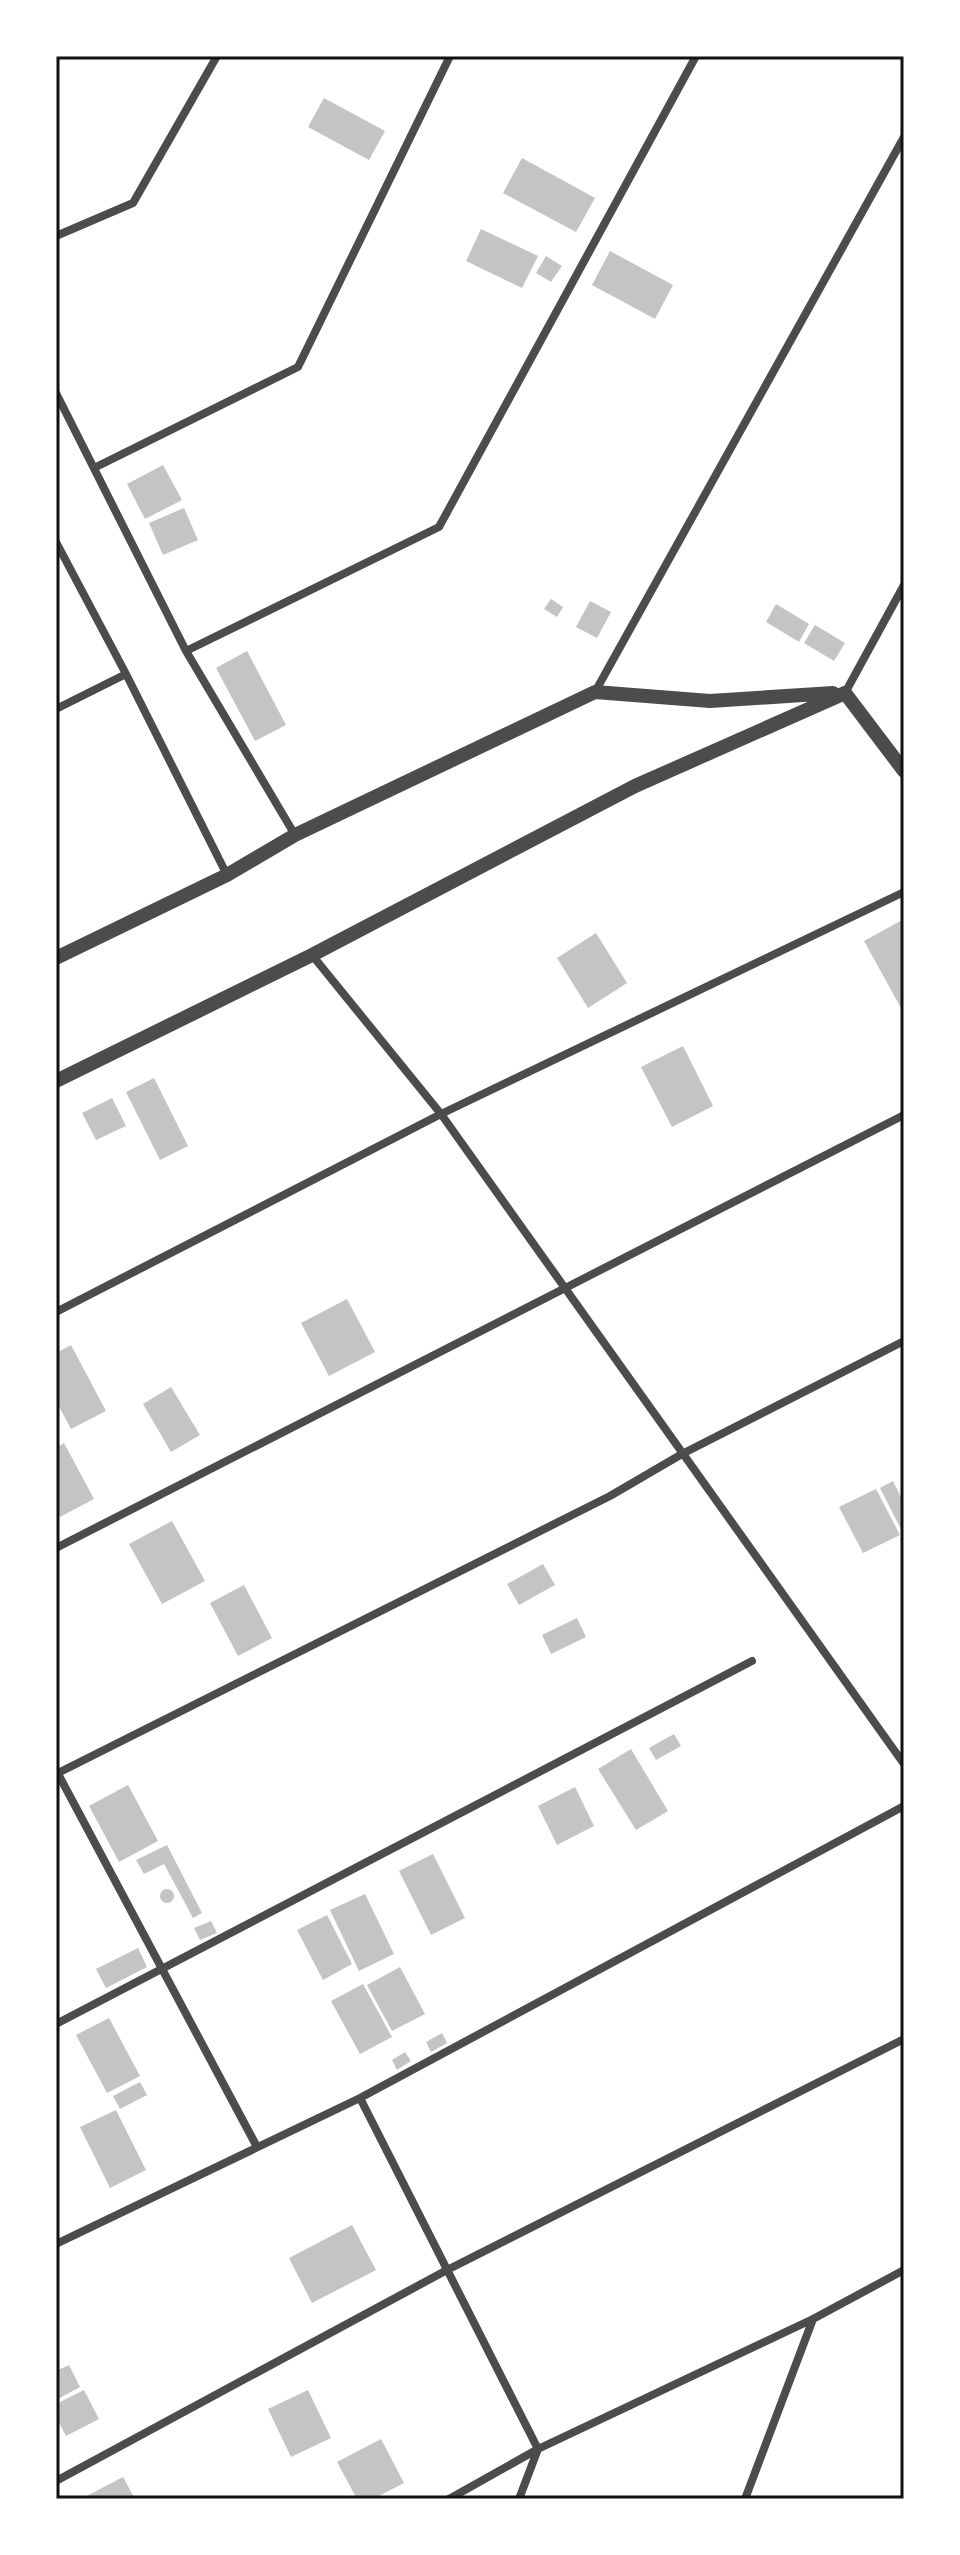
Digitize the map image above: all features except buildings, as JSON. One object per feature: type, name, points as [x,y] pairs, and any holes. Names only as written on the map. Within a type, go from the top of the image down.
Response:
[{"type":"street","points":[[56,236],[133,203],[217,56]]},
{"type":"street","points":[[94,468],[298,367],[450,56]]},
{"type":"street","points":[[186,651],[439,527],[696,56]]},
{"type":"street","points":[[595,692],[904,137]]},
{"type":"street","points":[[56,393],[186,651],[295,835]]},
{"type":"street","points":[[56,542],[227,875]]},
{"type":"street","points":[[56,1081],[312,955],[635,786],[845,693],[904,585]]},
{"type":"street","points":[[56,709],[126,674]]},
{"type":"street","points":[[56,958],[227,875],[295,835],[595,692],[710,701],[845,693]]},
{"type":"street","points":[[845,693],[904,771]]},
{"type":"street","points":[[56,1312],[441,1114],[904,892]]},
{"type":"street","points":[[312,955],[441,1114],[904,1764]]},
{"type":"street","points":[[57,1544],[904,1115]]},
{"type":"street","points":[[257,2147],[57,1772],[610,1496],[682,1454],[904,1341]]},
{"type":"street","points":[[56,2024],[752,1661]]},
{"type":"street","points":[[56,2244],[360,2098],[904,1806]]},
{"type":"street","points":[[56,2481],[447,2270],[904,2039]]},
{"type":"street","points":[[360,2098],[538,2449],[519,2499]]},
{"type":"street","points":[[449,2499],[538,2449],[813,2319],[904,2270]]},
{"type":"street","points":[[745,2499],[813,2319]]}]
